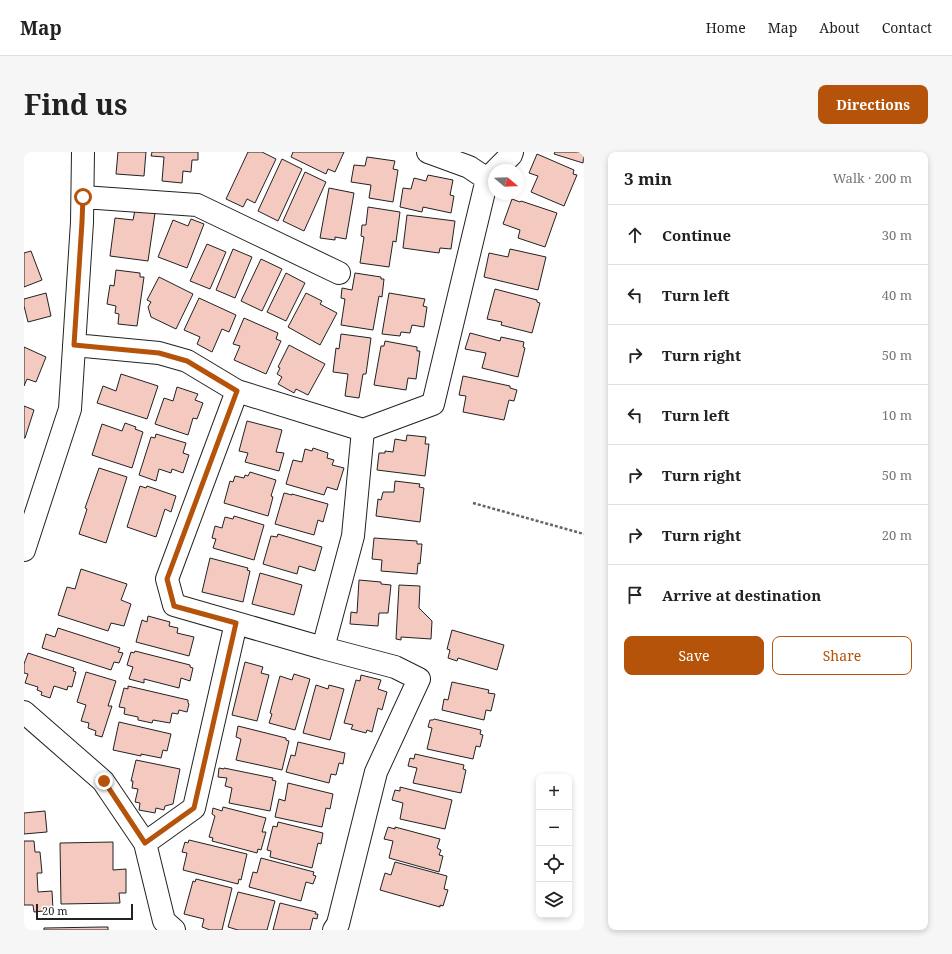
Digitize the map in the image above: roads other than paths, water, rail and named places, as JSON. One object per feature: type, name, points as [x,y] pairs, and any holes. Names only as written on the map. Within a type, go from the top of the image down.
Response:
[{"type":"street","points":[[24,550],[70,409],[82,222],[83,152]]},
{"type":"street","points":[[428,152],[488,173]]},
{"type":"street","points":[[502,164],[512,152]]},
{"type":"street","points":[[74,345],[159,353],[187,361],[237,391],[363,430],[433,404],[488,190]]},
{"type":"street","points":[[83,197],[197,205],[339,273]]},
{"type":"street","points":[[237,391],[167,579],[174,606],[395,667],[419,679],[376,772],[338,924],[334,930]]},
{"type":"street","points":[[323,648],[353,536],[363,430]]},
{"type":"street","points":[[145,843],[194,808],[236,623]]},
{"type":"street","points":[[24,712],[104,781],[145,843],[164,921],[174,930]]}]
